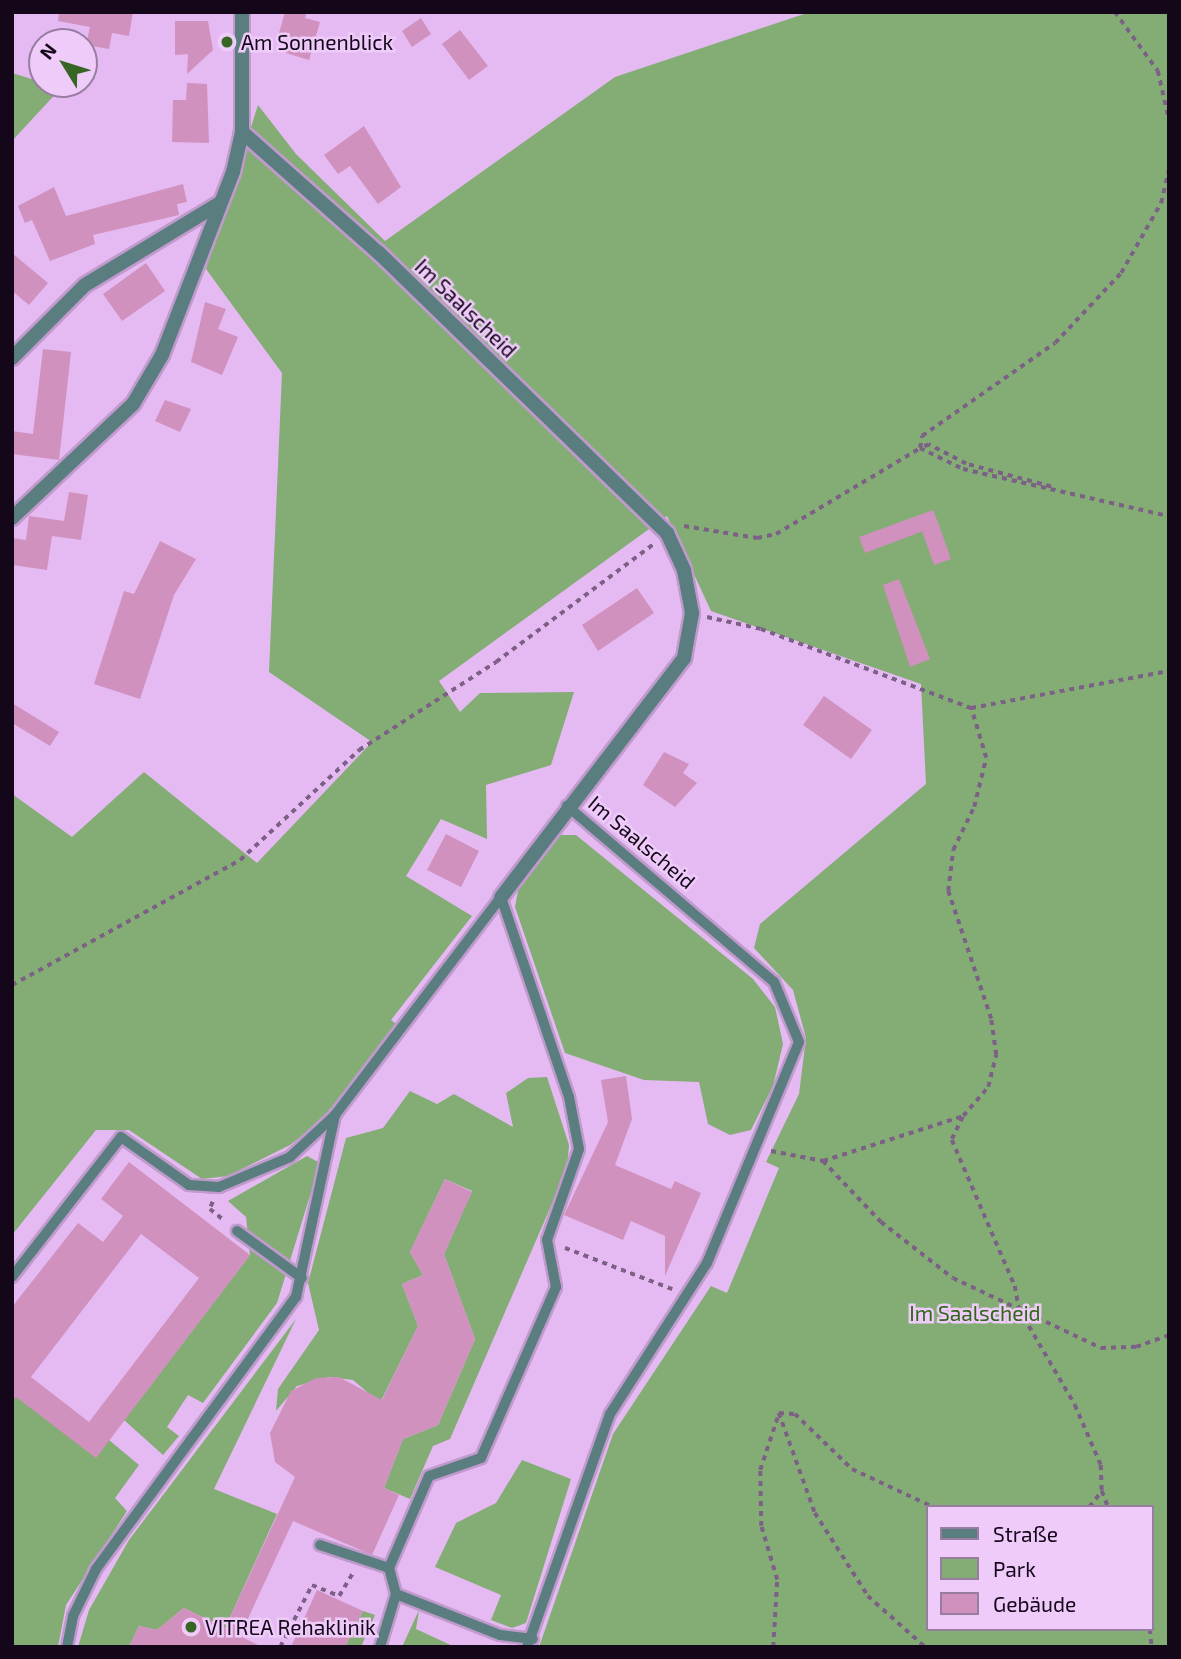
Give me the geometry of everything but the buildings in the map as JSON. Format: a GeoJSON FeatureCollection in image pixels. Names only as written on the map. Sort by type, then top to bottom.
{"type":"FeatureCollection","features":[{"type":"Feature","properties":{"kind":"street"},"geometry":{"type":"LineString","coordinates":[[12,518],[133,404],[162,355],[220,203],[242,132],[242,12]]}},
{"type":"Feature","properties":{"kind":"street","name":"Im Saalscheid"},"geometry":{"type":"LineString","coordinates":[[242,132],[379,253],[667,533],[684,570],[692,614],[684,658],[566,805],[501,897]]}},
{"type":"Feature","properties":{"kind":"street"},"geometry":{"type":"LineString","coordinates":[[12,358],[85,285],[220,203]]}},
{"type":"Feature","properties":{"kind":"lane","name":"Im Saalscheid"},"geometry":{"type":"LineString","coordinates":[[530,1643],[610,1414],[707,1263],[799,1042],[774,982],[566,805]]}},
{"type":"Feature","properties":{"kind":"lane","name":"Im Saalscheid"},"geometry":{"type":"LineString","coordinates":[[12,1277],[121,1137],[189,1185],[219,1187],[290,1157],[335,1115],[501,897]]}},
{"type":"Feature","properties":{"kind":"lane"},"geometry":{"type":"LineString","coordinates":[[380,1647],[396,1594],[389,1568],[429,1476],[481,1458],[556,1287],[547,1240],[579,1149],[569,1097],[501,897]]}},
{"type":"Feature","properties":{"kind":"lane"},"geometry":{"type":"LineString","coordinates":[[67,1647],[73,1616],[96,1569],[296,1297],[335,1115]]}},
{"type":"Feature","properties":{"kind":"lane"},"geometry":{"type":"LineString","coordinates":[[237,1231],[302,1278]]}},
{"type":"Feature","properties":{"kind":"lane"},"geometry":{"type":"LineString","coordinates":[[320,1545],[360,1562],[389,1568]]}},
{"type":"Feature","properties":{"kind":"lane"},"geometry":{"type":"LineString","coordinates":[[396,1594],[500,1635],[530,1643]]}},
{"type":"Feature","properties":{"kind":"path"},"geometry":{"type":"LineString","coordinates":[[1115,12],[1158,71],[1169,119]]}},
{"type":"Feature","properties":{"kind":"path"},"geometry":{"type":"LineString","coordinates":[[920,448],[922,436],[1055,343],[1121,273],[1161,203],[1169,169]]}},
{"type":"Feature","properties":{"kind":"path"},"geometry":{"type":"LineString","coordinates":[[12,985],[240,860],[359,750],[496,662],[667,533],[683,526],[757,538],[776,534],[929,445],[966,464],[1051,487]]}},
{"type":"Feature","properties":{"kind":"path"},"geometry":{"type":"LineString","coordinates":[[920,448],[963,469],[1169,516]]}},
{"type":"Feature","properties":{"kind":"path"},"geometry":{"type":"LineString","coordinates":[[692,614],[761,629],[971,708],[1169,671]]}},
{"type":"Feature","properties":{"kind":"path"},"geometry":{"type":"LineString","coordinates":[[971,708],[986,758],[974,807],[953,850],[948,891],[991,1019],[996,1055],[988,1087],[964,1116],[952,1140],[1016,1286],[1019,1309],[1075,1405],[1101,1465],[1102,1491],[1107,1505]]}},
{"type":"Feature","properties":{"kind":"path"},"geometry":{"type":"LineString","coordinates":[[755,1148],[823,1161],[964,1116]]}},
{"type":"Feature","properties":{"kind":"path"},"geometry":{"type":"LineString","coordinates":[[823,1161],[881,1222],[953,1278],[1101,1348],[1136,1347],[1169,1335]]}},
{"type":"Feature","properties":{"kind":"path"},"geometry":{"type":"LineString","coordinates":[[210,1209],[237,1231]]}},
{"type":"Feature","properties":{"kind":"path"},"geometry":{"type":"LineString","coordinates":[[583,1255],[687,1294]]}},
{"type":"Feature","properties":{"kind":"path"},"geometry":{"type":"LineString","coordinates":[[779,1413],[795,1414],[852,1469],[929,1505]]}},
{"type":"Feature","properties":{"kind":"path"},"geometry":{"type":"LineString","coordinates":[[773,1647],[777,1580],[761,1526],[761,1470],[779,1413]]}},
{"type":"Feature","properties":{"kind":"path"},"geometry":{"type":"LineString","coordinates":[[779,1413],[815,1513],[868,1596],[925,1647]]}},
{"type":"Feature","properties":{"kind":"path"},"geometry":{"type":"LineString","coordinates":[[1091,1505],[1102,1491]]}},
{"type":"Feature","properties":{"kind":"path"},"geometry":{"type":"LineString","coordinates":[[280,1647],[312,1585],[339,1596],[360,1562]]}},
{"type":"Feature","properties":{"kind":"green space"},"geometry":{"type":"Polygon","coordinates":[[[810,12],[1169,12],[1169,1647],[539,1647],[613,1434],[711,1286],[727,1293],[779,1168],[766,1162],[799,1094],[806,1038],[793,990],[754,948],[760,924],[926,784],[921,684],[711,611],[667,516],[439,681],[460,712],[480,693],[574,692],[551,765],[486,785],[487,839],[441,819],[406,876],[472,916],[391,1020],[399,1026],[334,1111],[290,1145],[228,1176],[202,1179],[129,1130],[96,1130],[12,1235],[12,794],[72,837],[144,772],[257,863],[372,742],[269,672],[282,373],[206,269],[258,105],[296,154],[385,241],[615,77],[810,12]]]}},
{"type":"Feature","properties":{"kind":"green space"},"geometry":{"type":"Polygon","coordinates":[[[12,73],[28,78],[28,98],[52,98],[12,141],[12,73]]]}},
{"type":"Feature","properties":{"kind":"green space"},"geometry":{"type":"Polygon","coordinates":[[[560,835],[576,835],[753,979],[775,1007],[783,1044],[773,1086],[751,1130],[730,1135],[708,1124],[699,1082],[644,1080],[565,1053],[515,907],[519,886],[560,835]]]}},
{"type":"Feature","properties":{"kind":"green space"},"geometry":{"type":"Polygon","coordinates":[[[547,1077],[569,1145],[567,1169],[450,1439],[433,1446],[410,1499],[384,1488],[403,1439],[438,1425],[475,1339],[444,1254],[472,1191],[445,1179],[410,1252],[423,1275],[402,1284],[418,1326],[380,1403],[353,1380],[329,1377],[297,1386],[276,1411],[278,1389],[319,1330],[308,1283],[346,1138],[383,1128],[410,1091],[437,1104],[454,1094],[513,1127],[506,1093],[528,1078],[547,1077]]]}},
{"type":"Feature","properties":{"kind":"green space"},"geometry":{"type":"Polygon","coordinates":[[[307,1156],[320,1163],[277,1303],[203,1403],[188,1395],[167,1427],[179,1436],[163,1455],[124,1420],[250,1255],[246,1217],[228,1201],[307,1156]]]}},
{"type":"Feature","properties":{"kind":"green space"},"geometry":{"type":"Polygon","coordinates":[[[296,1319],[214,1489],[277,1514],[225,1628],[184,1608],[157,1630],[139,1626],[129,1647],[78,1647],[89,1610],[129,1540],[296,1319]]]}},
{"type":"Feature","properties":{"kind":"green space"},"geometry":{"type":"Polygon","coordinates":[[[12,1394],[109,1440],[139,1465],[115,1498],[127,1511],[66,1605],[58,1647],[12,1647],[12,1394]]]}},
{"type":"Feature","properties":{"kind":"green space"},"geometry":{"type":"Polygon","coordinates":[[[522,1460],[571,1479],[526,1623],[512,1628],[491,1620],[501,1595],[435,1567],[456,1523],[496,1503],[522,1460]]]}},
{"type":"Feature","properties":{"kind":"green space"},"geometry":{"type":"Polygon","coordinates":[[[419,1610],[416,1629],[455,1647],[402,1647],[419,1610]]]}},
{"type":"Feature","properties":{"kind":"green space"},"geometry":{"type":"Polygon","coordinates":[[[363,1611],[375,1615],[361,1647],[345,1647],[363,1611]]]}},
{"type":"Feature","properties":{"kind":"place","name":"Am Sonnenblick"},"geometry":{"type":"Point","coordinates":[227,42]}},
{"type":"Feature","properties":{"kind":"place","name":"VITREA Rehaklinik"},"geometry":{"type":"Point","coordinates":[191,1627]}}]}
